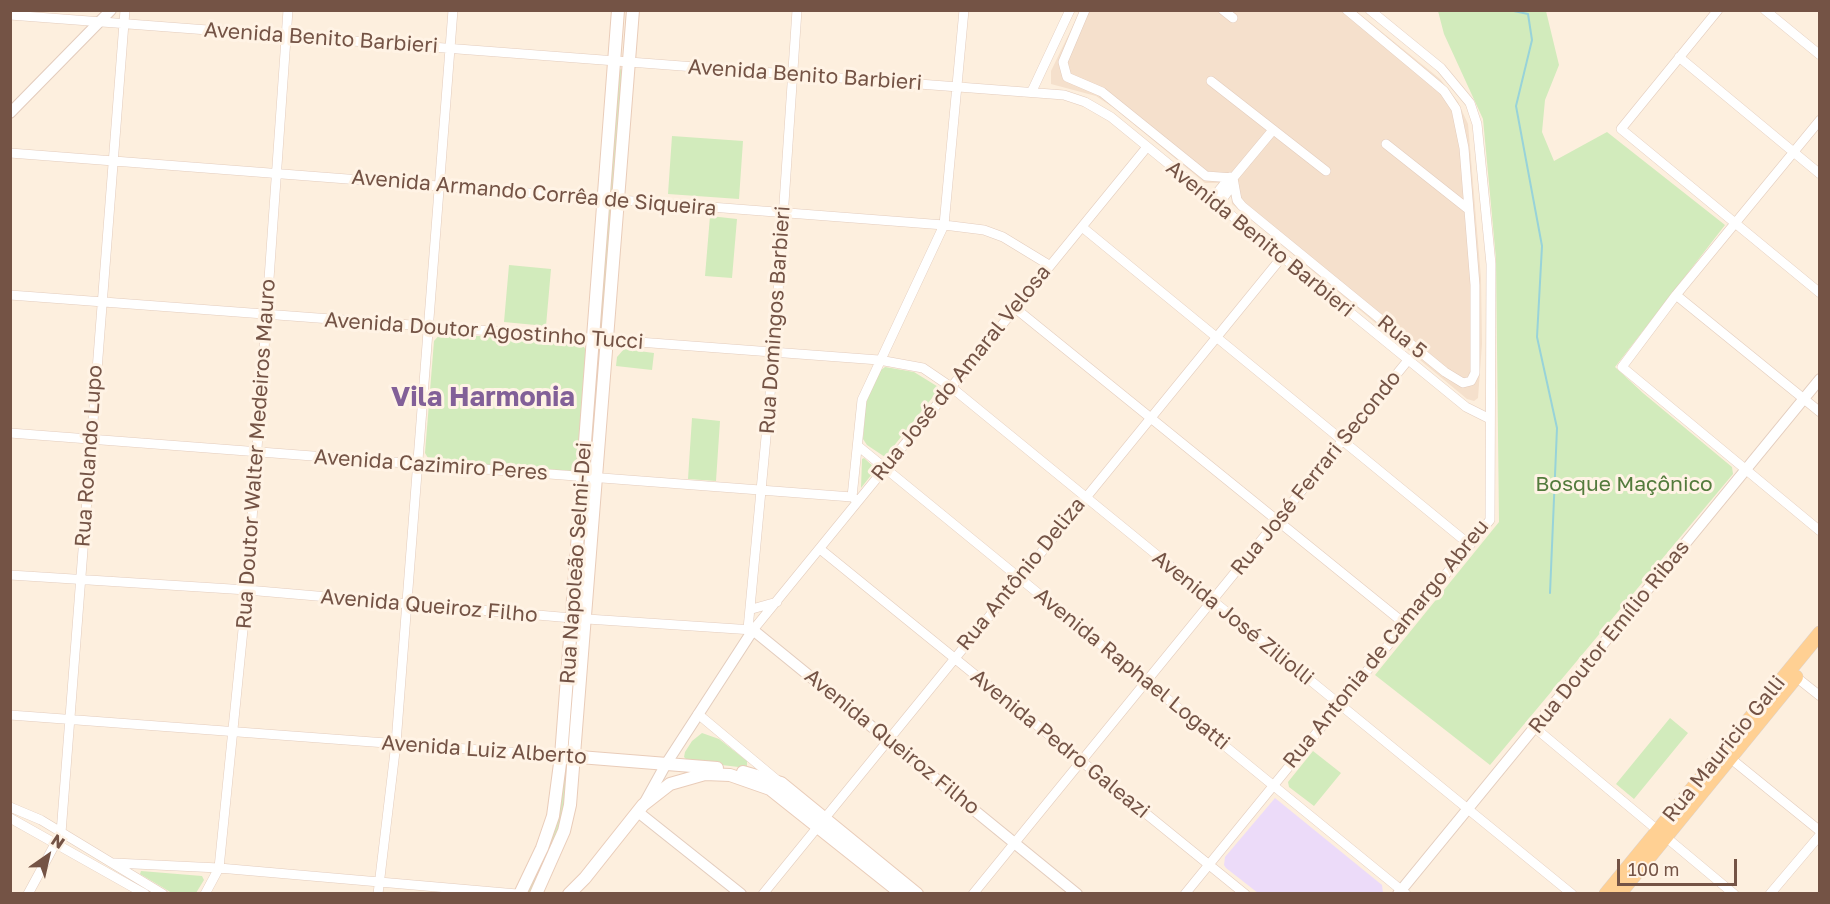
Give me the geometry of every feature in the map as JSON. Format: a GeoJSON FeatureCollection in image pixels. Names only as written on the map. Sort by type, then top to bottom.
{"type":"FeatureCollection","features":[{"type":"Feature","properties":{"kind":"main road","name":"Rua Napoleão Selmi-Dei"},"geometry":{"type":"LineString","coordinates":[[519,894],[539,856],[553,816],[561,756],[618,10]]}},
{"type":"Feature","properties":{"kind":"main road","name":"Rua Napoleão Selmi-Dei"},"geometry":{"type":"LineString","coordinates":[[536,894],[564,831],[575,757],[633,10]]}},
{"type":"Feature","properties":{"kind":"main road","name":"Rua Mauricio Galli"},"geometry":{"type":"LineString","coordinates":[[1619,894],[1662,834],[1820,633]]}},
{"type":"Feature","properties":{"kind":"main road","name":"Rua Mauricio Galli"},"geometry":{"type":"LineString","coordinates":[[1606,894],[1730,758],[1820,648]]}},
{"type":"Feature","properties":{"kind":"main road","name":"Avenida Luiz Alberto"},"geometry":{"type":"LineString","coordinates":[[561,756],[746,772],[781,783],[902,894]]}},
{"type":"Feature","properties":{"kind":"main road","name":"Avenida Luiz Alberto"},"geometry":{"type":"LineString","coordinates":[[670,784],[705,774],[730,775],[750,780],[770,789],[820,821],[917,894]]}},
{"type":"Feature","properties":{"kind":"main road","name":"Rua José do Amaral Velosa"},"geometry":{"type":"LineString","coordinates":[[569,894],[585,878],[640,808],[670,784]]}},
{"type":"Feature","properties":{"kind":"street"},"geometry":{"type":"LineString","coordinates":[[10,112],[111,10]]}},
{"type":"Feature","properties":{"kind":"street","name":"Rua Rolando Lupo"},"geometry":{"type":"LineString","coordinates":[[28,894],[58,843],[61,832],[125,10]]}},
{"type":"Feature","properties":{"kind":"street","name":"Rua Doutor Walter Medeiros Mauro"},"geometry":{"type":"LineString","coordinates":[[205,894],[219,868],[247,590],[288,10]]}},
{"type":"Feature","properties":{"kind":"street"},"geometry":{"type":"LineString","coordinates":[[378,894],[396,743],[453,10]]}},
{"type":"Feature","properties":{"kind":"street","name":"Rua Domingos Barbieri"},"geometry":{"type":"LineString","coordinates":[[750,629],[774,352],[797,10]]}},
{"type":"Feature","properties":{"kind":"street"},"geometry":{"type":"LineString","coordinates":[[854,499],[862,400],[944,225],[964,10]]}},
{"type":"Feature","properties":{"kind":"street"},"geometry":{"type":"LineString","coordinates":[[1032,92],[1070,10]]}},
{"type":"Feature","properties":{"kind":"street"},"geometry":{"type":"LineString","coordinates":[[1085,10],[1063,62],[1067,77],[1102,92],[1206,176],[1232,179]]}},
{"type":"Feature","properties":{"kind":"street"},"geometry":{"type":"LineString","coordinates":[[1223,10],[1233,18]]}},
{"type":"Feature","properties":{"kind":"street","name":"Rua 5"},"geometry":{"type":"LineString","coordinates":[[1232,179],[1237,200],[1242,207],[1445,372],[1463,383],[1471,381],[1475,373],[1475,285],[1461,128],[1456,109],[1444,91],[1347,10]]}},
{"type":"Feature","properties":{"kind":"street","name":"Rua Antonia de Camargo Abreu"},"geometry":{"type":"LineString","coordinates":[[1185,894],[1490,520],[1491,264],[1477,124],[1470,103],[1441,68],[1370,10]]}},
{"type":"Feature","properties":{"kind":"street"},"geometry":{"type":"LineString","coordinates":[[1718,10],[1621,129],[1820,294]]}},
{"type":"Feature","properties":{"kind":"street"},"geometry":{"type":"LineString","coordinates":[[1765,10],[1820,56]]}},
{"type":"Feature","properties":{"kind":"street","name":"Avenida Benito Barbieri"},"geometry":{"type":"LineString","coordinates":[[10,15],[614,62],[958,85],[1064,95],[1085,102],[1111,117],[1466,407],[1490,419]]}},
{"type":"Feature","properties":{"kind":"street"},"geometry":{"type":"LineString","coordinates":[[1679,57],[1820,174]]}},
{"type":"Feature","properties":{"kind":"street"},"geometry":{"type":"LineString","coordinates":[[1211,81],[1326,171]]}},
{"type":"Feature","properties":{"kind":"street"},"geometry":{"type":"LineString","coordinates":[[1820,120],[1676,295],[1622,367],[1820,531]]}},
{"type":"Feature","properties":{"kind":"street"},"geometry":{"type":"LineString","coordinates":[[1215,202],[1273,130]]}},
{"type":"Feature","properties":{"kind":"street"},"geometry":{"type":"LineString","coordinates":[[1386,144],[1468,209]]}},
{"type":"Feature","properties":{"kind":"street","name":"Rua José do Amaral Velosa"},"geometry":{"type":"LineString","coordinates":[[640,808],[750,629],[777,602],[820,549],[854,499],[951,387],[1147,147]]}},
{"type":"Feature","properties":{"kind":"street","name":"Avenida Armando Corrêa de Siqueira"},"geometry":{"type":"LineString","coordinates":[[10,153],[944,225],[984,230],[1003,237],[1049,266]]}},
{"type":"Feature","properties":{"kind":"street"},"geometry":{"type":"LineString","coordinates":[[1445,191],[1454,191],[1462,186],[1465,177]]}},
{"type":"Feature","properties":{"kind":"street"},"geometry":{"type":"LineString","coordinates":[[1082,227],[1470,545]]}},
{"type":"Feature","properties":{"kind":"street","name":"Rua Antônio Deliza"},"geometry":{"type":"LineString","coordinates":[[763,894],[887,738],[1282,257]]}},
{"type":"Feature","properties":{"kind":"street","name":"Avenida Doutor Agostinho Tucci"},"geometry":{"type":"LineString","coordinates":[[10,295],[879,360],[923,368],[951,387]]}},
{"type":"Feature","properties":{"kind":"street"},"geometry":{"type":"LineString","coordinates":[[1676,295],[1820,412]]}},
{"type":"Feature","properties":{"kind":"street"},"geometry":{"type":"LineString","coordinates":[[1016,308],[1405,624]]}},
{"type":"Feature","properties":{"kind":"street","name":"Rua José Ferrari Secondo"},"geometry":{"type":"LineString","coordinates":[[973,894],[1408,359]]}},
{"type":"Feature","properties":{"kind":"street","name":"Rua Doutor Emílio Ribas"},"geometry":{"type":"LineString","coordinates":[[1402,892],[1467,809],[1820,380]]}},
{"type":"Feature","properties":{"kind":"street","name":"Avenida José Ziliolli"},"geometry":{"type":"LineString","coordinates":[[951,387],[1572,894]]}},
{"type":"Feature","properties":{"kind":"street","name":"Avenida Cazimiro Peres"},"geometry":{"type":"LineString","coordinates":[[10,434],[582,475],[854,499]]}},
{"type":"Feature","properties":{"kind":"street","name":"Avenida Raphael Logatti"},"geometry":{"type":"LineString","coordinates":[[858,446],[1274,784],[1402,892]]}},
{"type":"Feature","properties":{"kind":"street","name":"Avenida Pedro Galeazi"},"geometry":{"type":"LineString","coordinates":[[820,549],[1245,894]]}},
{"type":"Feature","properties":{"kind":"street","name":"Avenida Queiroz Filho"},"geometry":{"type":"LineString","coordinates":[[10,575],[247,590],[572,618],[750,629],[1077,894]]}},
{"type":"Feature","properties":{"kind":"street"},"geometry":{"type":"LineString","coordinates":[[752,609],[777,602]]}},
{"type":"Feature","properties":{"kind":"street"},"geometry":{"type":"LineString","coordinates":[[1796,677],[1820,696]]}},
{"type":"Feature","properties":{"kind":"street"},"geometry":{"type":"LineString","coordinates":[[698,714],[781,783]]}},
{"type":"Feature","properties":{"kind":"street","name":"Avenida Luiz Alberto"},"geometry":{"type":"LineString","coordinates":[[10,715],[561,756]]}},
{"type":"Feature","properties":{"kind":"street"},"geometry":{"type":"LineString","coordinates":[[1534,727],[1734,894]]}},
{"type":"Feature","properties":{"kind":"street"},"geometry":{"type":"LineString","coordinates":[[1730,758],[1820,833],[1770,894]]}},
{"type":"Feature","properties":{"kind":"street"},"geometry":{"type":"LineString","coordinates":[[10,807],[61,832],[163,894]]}},
{"type":"Feature","properties":{"kind":"street"},"geometry":{"type":"LineString","coordinates":[[640,808],[741,894]]}},
{"type":"Feature","properties":{"kind":"street"},"geometry":{"type":"LineString","coordinates":[[10,818],[145,894]]}},
{"type":"Feature","properties":{"kind":"street"},"geometry":{"type":"LineString","coordinates":[[114,864],[219,868],[519,894]]}},
{"type":"Feature","properties":{"kind":"shaded area"},"geometry":{"type":"Polygon","coordinates":[[[1080,11],[1356,11],[1440,79],[1458,102],[1468,124],[1481,278],[1482,344],[1478,398],[1474,401],[1467,399],[1232,204],[1231,193],[1218,183],[1205,183],[1114,108],[1096,96],[1051,84],[1051,71],[1080,11]]]}},
{"type":"Feature","properties":{"kind":"shaded area"},"geometry":{"type":"Polygon","coordinates":[[[1275,798],[1382,885],[1383,893],[1258,893],[1226,868],[1225,857],[1275,798]]]}},
{"type":"Feature","properties":{"kind":"green space","name":"Bosque Maçônico"},"geometry":{"type":"Polygon","coordinates":[[[1438,11],[1546,11],[1559,65],[1545,100],[1542,132],[1554,161],[1607,132],[1725,225],[1615,367],[1732,467],[1733,474],[1490,765],[1375,675],[1499,522],[1496,259],[1483,119],[1444,34],[1438,11]]]}},
{"type":"Feature","properties":{"kind":"green space"},"geometry":{"type":"Polygon","coordinates":[[[621,69],[624,72],[615,188],[612,191],[609,188],[618,71],[621,69]]]}},
{"type":"Feature","properties":{"kind":"green space"},"geometry":{"type":"Polygon","coordinates":[[[672,136],[743,141],[739,199],[668,194],[672,136]]]}},
{"type":"Feature","properties":{"kind":"green space"},"geometry":{"type":"Polygon","coordinates":[[[609,208],[612,209],[602,330],[599,329],[609,208]]]}},
{"type":"Feature","properties":{"kind":"green space"},"geometry":{"type":"Polygon","coordinates":[[[710,216],[737,219],[732,278],[705,276],[710,216]]]}},
{"type":"Feature","properties":{"kind":"green space"},"geometry":{"type":"Polygon","coordinates":[[[509,265],[551,269],[546,326],[504,322],[509,265]]]}},
{"type":"Feature","properties":{"kind":"green space"},"geometry":{"type":"Polygon","coordinates":[[[441,333],[580,344],[584,347],[587,352],[578,465],[575,469],[570,471],[433,461],[428,458],[425,453],[434,341],[441,333]]]}},
{"type":"Feature","properties":{"kind":"green space"},"geometry":{"type":"Polygon","coordinates":[[[624,349],[654,353],[652,370],[616,366],[617,357],[624,349]]]}},
{"type":"Feature","properties":{"kind":"green space"},"geometry":{"type":"Polygon","coordinates":[[[885,367],[914,372],[940,388],[885,457],[867,445],[863,439],[866,401],[881,370],[885,367]]]}},
{"type":"Feature","properties":{"kind":"green space"},"geometry":{"type":"Polygon","coordinates":[[[692,418],[720,421],[716,481],[688,479],[692,418]]]}},
{"type":"Feature","properties":{"kind":"green space"},"geometry":{"type":"Polygon","coordinates":[[[864,458],[876,469],[861,488],[862,459],[864,458]]]}},
{"type":"Feature","properties":{"kind":"green space"},"geometry":{"type":"Polygon","coordinates":[[[1670,718],[1688,733],[1634,799],[1616,784],[1670,718]]]}},
{"type":"Feature","properties":{"kind":"green space"},"geometry":{"type":"Polygon","coordinates":[[[702,733],[719,739],[747,761],[747,768],[688,761],[684,757],[685,752],[692,741],[702,733]]]}},
{"type":"Feature","properties":{"kind":"green space"},"geometry":{"type":"Polygon","coordinates":[[[1313,751],[1341,773],[1314,806],[1289,787],[1288,782],[1313,751]]]}},
{"type":"Feature","properties":{"kind":"green space"},"geometry":{"type":"Polygon","coordinates":[[[568,767],[564,818],[532,893],[525,894],[564,769],[568,767]]]}},
{"type":"Feature","properties":{"kind":"green space"},"geometry":{"type":"Polygon","coordinates":[[[141,871],[202,876],[204,880],[196,893],[172,893],[140,874],[141,871]]]}},
{"type":"Feature","properties":{"kind":"waterway"},"geometry":{"type":"LineString","coordinates":[[1509,10],[1528,14],[1532,40],[1516,106],[1542,246],[1537,337],[1557,428],[1550,593]]}},
{"type":"Feature","properties":{"kind":"district","name":"Vila Harmonia"},"geometry":{"type":"Point","coordinates":[483,397]}}]}
